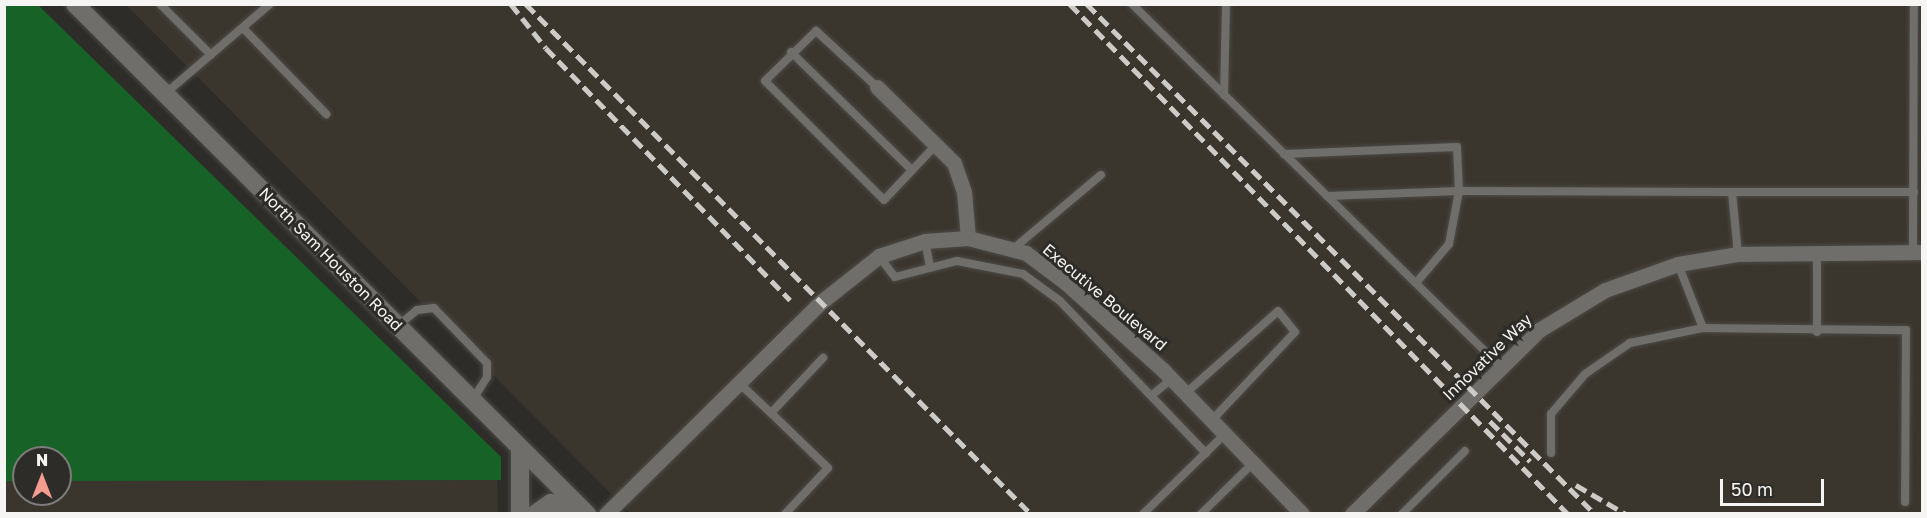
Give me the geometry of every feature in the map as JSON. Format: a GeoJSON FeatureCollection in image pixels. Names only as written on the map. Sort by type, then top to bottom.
{"type":"FeatureCollection","features":[{"type":"Feature","properties":{"kind":"street","name":"North Sam Houston Road"},"geometry":{"type":"LineString","coordinates":[[75,4],[399,326],[520,450],[582,509]]}},
{"type":"Feature","properties":{"kind":"street"},"geometry":{"type":"LineString","coordinates":[[877,87],[937,144],[954,164],[964,192],[968,238]]}},
{"type":"Feature","properties":{"kind":"street","name":"Executive Boulevard"},"geometry":{"type":"LineString","coordinates":[[606,513],[821,302],[879,256],[925,241],[968,238],[1013,249],[1032,258],[1172,378],[1302,513]]}},
{"type":"Feature","properties":{"kind":"street","name":"Innovative Way"},"geometry":{"type":"LineString","coordinates":[[1352,513],[1501,367],[1569,310],[1605,290],[1678,264],[1738,254],[1918,252]]}},
{"type":"Feature","properties":{"kind":"street"},"geometry":{"type":"LineString","coordinates":[[520,450],[520,513]]}},
{"type":"Feature","properties":{"kind":"street"},"geometry":{"type":"LineString","coordinates":[[535,513],[551,503],[582,509]]}},
{"type":"Feature","properties":{"kind":"lane"},"geometry":{"type":"LineString","coordinates":[[159,4],[211,55]]}},
{"type":"Feature","properties":{"kind":"lane"},"geometry":{"type":"LineString","coordinates":[[1132,4],[1501,367]]}},
{"type":"Feature","properties":{"kind":"lane"},"geometry":{"type":"LineString","coordinates":[[1224,95],[1226,4]]}},
{"type":"Feature","properties":{"kind":"lane"},"geometry":{"type":"LineString","coordinates":[[1914,4],[1914,192],[1918,252]]}},
{"type":"Feature","properties":{"kind":"lane"},"geometry":{"type":"LineString","coordinates":[[166,93],[243,28],[265,6]]}},
{"type":"Feature","properties":{"kind":"lane"},"geometry":{"type":"LineString","coordinates":[[243,28],[326,114]]}},
{"type":"Feature","properties":{"kind":"lane"},"geometry":{"type":"LineString","coordinates":[[877,87],[816,31],[791,52],[765,81],[884,200],[937,144]]}},
{"type":"Feature","properties":{"kind":"lane"},"geometry":{"type":"LineString","coordinates":[[791,52],[912,170]]}},
{"type":"Feature","properties":{"kind":"lane"},"geometry":{"type":"LineString","coordinates":[[1284,154],[1457,147],[1459,191],[1449,244],[1416,284]]}},
{"type":"Feature","properties":{"kind":"lane"},"geometry":{"type":"LineString","coordinates":[[1013,249],[1101,175]]}},
{"type":"Feature","properties":{"kind":"lane"},"geometry":{"type":"LineString","coordinates":[[1327,196],[1459,191],[1914,192]]}},
{"type":"Feature","properties":{"kind":"lane"},"geometry":{"type":"LineString","coordinates":[[1732,192],[1738,254]]}},
{"type":"Feature","properties":{"kind":"lane"},"geometry":{"type":"LineString","coordinates":[[925,241],[930,267]]}},
{"type":"Feature","properties":{"kind":"lane"},"geometry":{"type":"LineString","coordinates":[[1817,253],[1817,332]]}},
{"type":"Feature","properties":{"kind":"lane"},"geometry":{"type":"LineString","coordinates":[[879,256],[895,277],[930,267],[985,262],[1023,274],[1060,301],[1206,453]]}},
{"type":"Feature","properties":{"kind":"lane"},"geometry":{"type":"LineString","coordinates":[[1023,274],[1032,258]]}},
{"type":"Feature","properties":{"kind":"lane"},"geometry":{"type":"LineString","coordinates":[[1678,264],[1703,328]]}},
{"type":"Feature","properties":{"kind":"lane"},"geometry":{"type":"LineString","coordinates":[[399,326],[417,310],[434,308],[487,363],[487,377],[472,400]]}},
{"type":"Feature","properties":{"kind":"lane"},"geometry":{"type":"LineString","coordinates":[[1186,393],[1278,310],[1295,332],[1212,420]]}},
{"type":"Feature","properties":{"kind":"lane"},"geometry":{"type":"LineString","coordinates":[[1551,453],[1551,414],[1585,374],[1630,343],[1703,328],[1817,332],[1906,330],[1905,502]]}},
{"type":"Feature","properties":{"kind":"lane"},"geometry":{"type":"LineString","coordinates":[[771,413],[824,358]]}},
{"type":"Feature","properties":{"kind":"lane"},"geometry":{"type":"LineString","coordinates":[[1152,396],[1172,378]]}},
{"type":"Feature","properties":{"kind":"lane"},"geometry":{"type":"LineString","coordinates":[[739,383],[828,468],[785,513]]}},
{"type":"Feature","properties":{"kind":"lane"},"geometry":{"type":"LineString","coordinates":[[1143,513],[1225,434]]}},
{"type":"Feature","properties":{"kind":"lane"},"geometry":{"type":"LineString","coordinates":[[1402,513],[1465,451]]}},
{"type":"Feature","properties":{"kind":"lane"},"geometry":{"type":"LineString","coordinates":[[1201,513],[1253,462]]}},
{"type":"Feature","properties":{"kind":"shaded area"},"geometry":{"type":"Polygon","coordinates":[[[126,5],[1922,5],[1922,513],[630,513],[126,5]]]}},
{"type":"Feature","properties":{"kind":"shaded area"},"geometry":{"type":"Polygon","coordinates":[[[497,472],[498,513],[5,513],[4,478],[12,478],[12,506],[72,506],[72,477],[497,472]]]}},
{"type":"Feature","properties":{"kind":"green space"},"geometry":{"type":"Polygon","coordinates":[[[4,5],[38,5],[501,457],[501,480],[72,481],[72,446],[12,446],[12,481],[5,481],[4,5]]]}},
{"type":"Feature","properties":{"kind":"railway"},"geometry":{"type":"LineString","coordinates":[[511,4],[546,48],[790,300]]}},
{"type":"Feature","properties":{"kind":"railway"},"geometry":{"type":"LineString","coordinates":[[526,4],[1031,514]]}},
{"type":"Feature","properties":{"kind":"railway"},"geometry":{"type":"LineString","coordinates":[[1070,4],[1568,514]]}},
{"type":"Feature","properties":{"kind":"railway"},"geometry":{"type":"LineString","coordinates":[[1087,4],[1595,514]]}},
{"type":"Feature","properties":{"kind":"railway"},"geometry":{"type":"LineString","coordinates":[[1490,421],[1530,461]]}},
{"type":"Feature","properties":{"kind":"railway"},"geometry":{"type":"LineString","coordinates":[[1576,485],[1626,514]]}}]}
